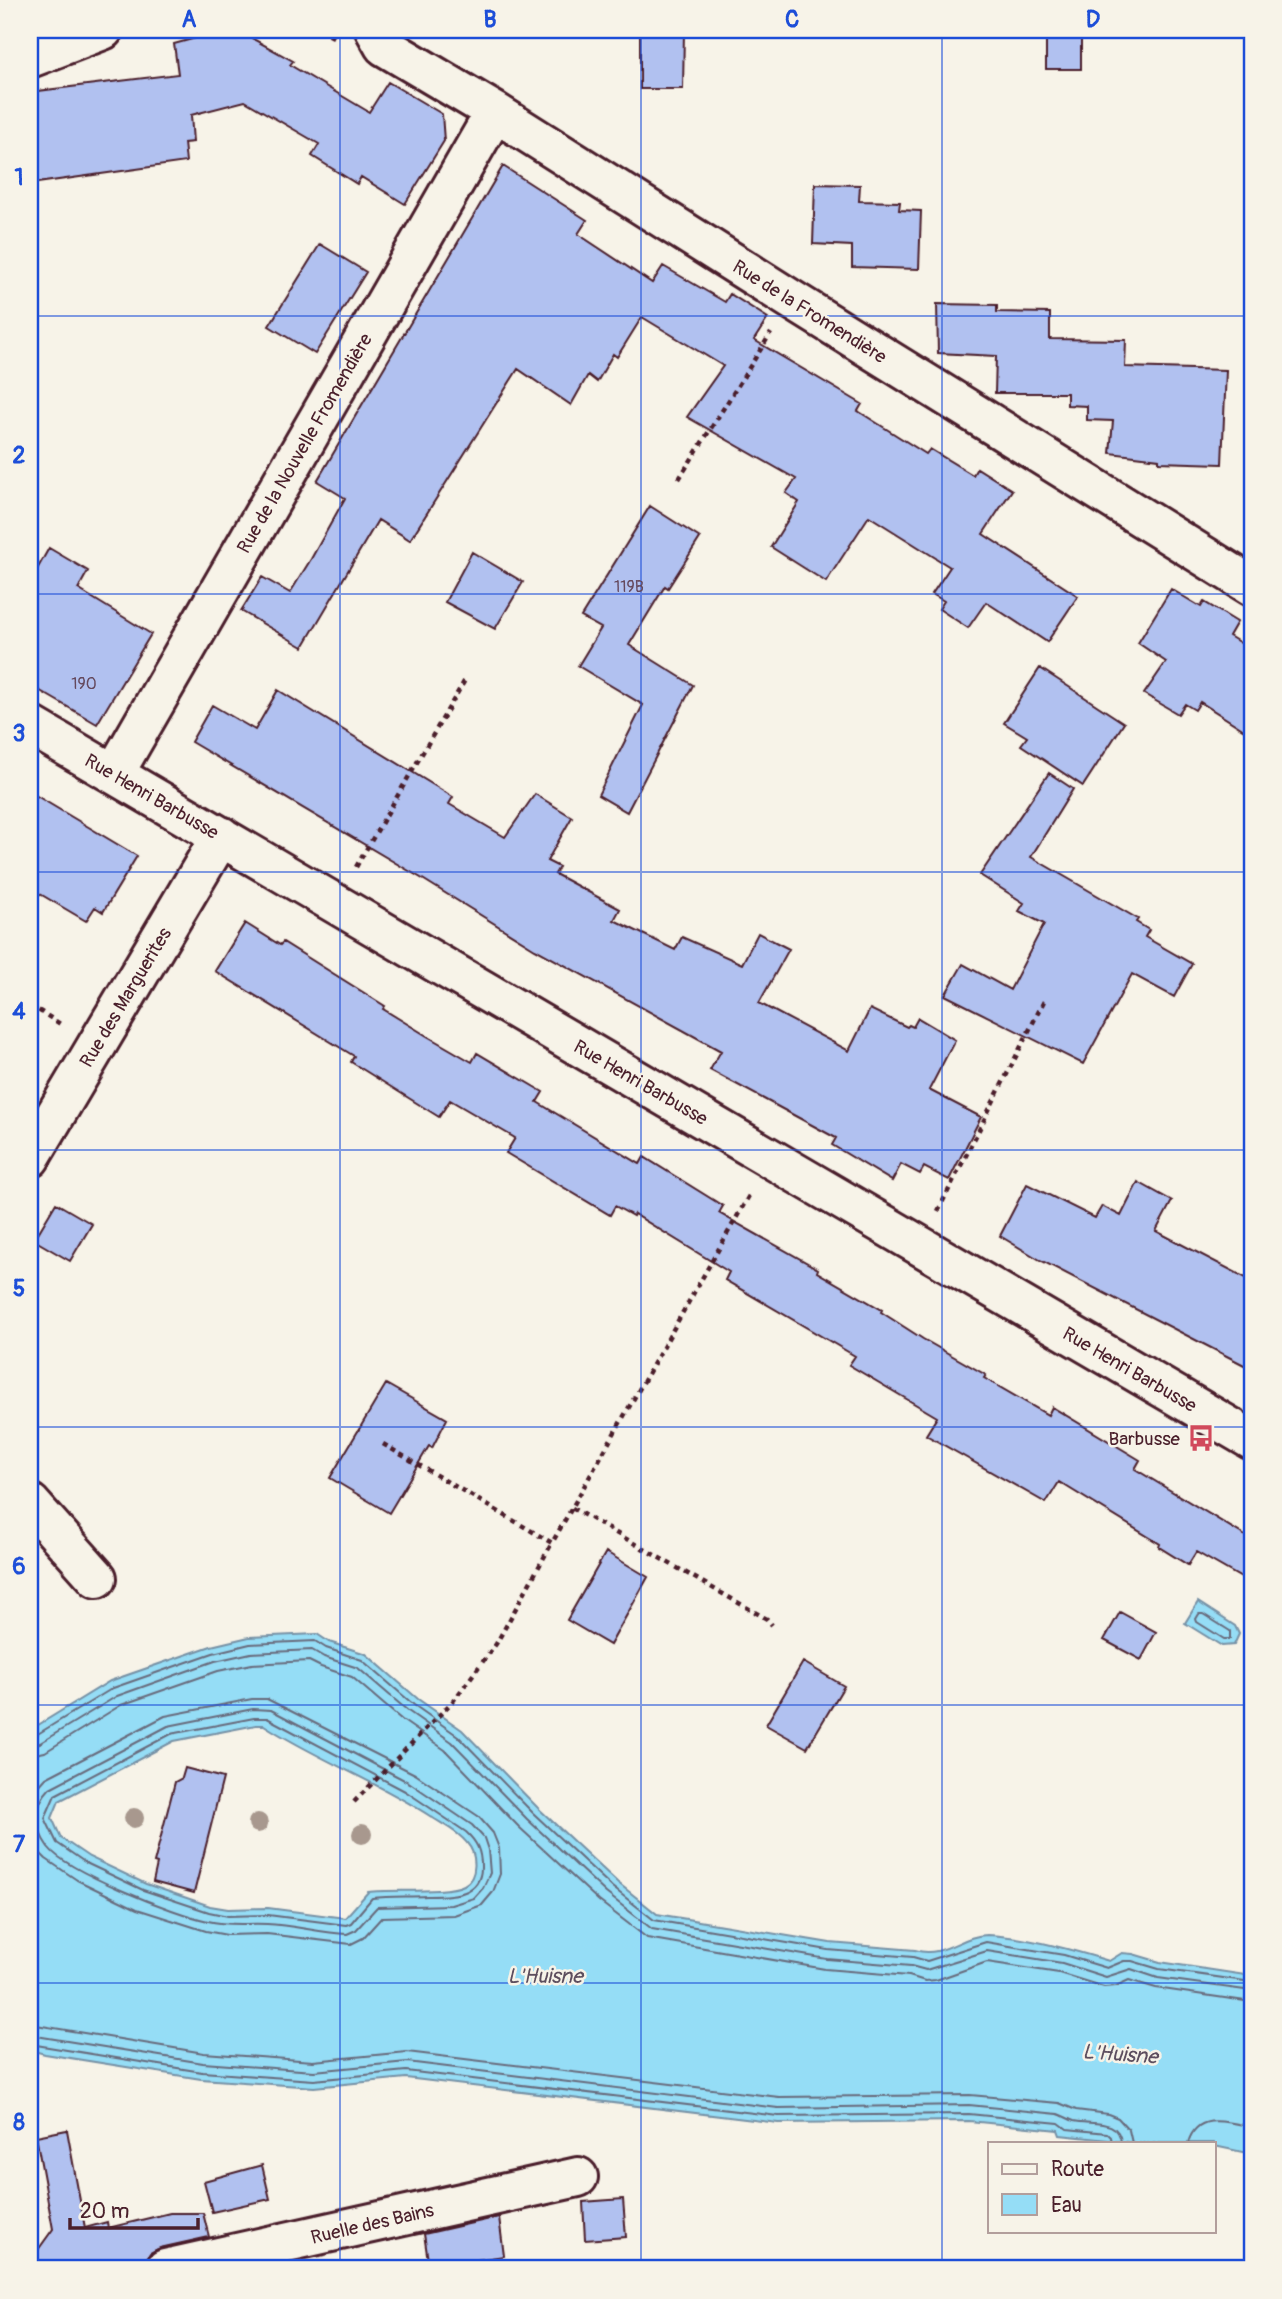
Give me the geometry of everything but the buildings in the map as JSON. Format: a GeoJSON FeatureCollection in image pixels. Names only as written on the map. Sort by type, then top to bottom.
{"type":"FeatureCollection","features":[{"type":"Feature","properties":{"kind":"street"},"geometry":{"type":"LineString","coordinates":[[30,58],[103,30]]}},
{"type":"Feature","properties":{"kind":"street","name":"Rue de la Fromendière"},"geometry":{"type":"LineString","coordinates":[[375,30],[384,46],[495,112],[1252,586]]}},
{"type":"Feature","properties":{"kind":"street","name":"Rue de la Nouvelle Fromendière"},"geometry":{"type":"LineString","coordinates":[[114,774],[495,112]]}},
{"type":"Feature","properties":{"kind":"street","name":"Rue Henri Barbusse"},"geometry":{"type":"LineString","coordinates":[[30,725],[1252,1440]]}},
{"type":"Feature","properties":{"kind":"street","name":"Rue des Marguerites"},"geometry":{"type":"LineString","coordinates":[[30,1158],[221,836]]}},
{"type":"Feature","properties":{"kind":"street"},"geometry":{"type":"LineString","coordinates":[[30,1503],[97,1578]]}},
{"type":"Feature","properties":{"kind":"street","name":"Ruelle des Bains"},"geometry":{"type":"LineString","coordinates":[[165,2269],[578,2176]]}},
{"type":"Feature","properties":{"kind":"path"},"geometry":{"type":"LineString","coordinates":[[679,479],[792,300]]}},
{"type":"Feature","properties":{"kind":"path"},"geometry":{"type":"LineString","coordinates":[[335,905],[465,680]]}},
{"type":"Feature","properties":{"kind":"path"},"geometry":{"type":"LineString","coordinates":[[920,1246],[1045,999]]}},
{"type":"Feature","properties":{"kind":"path"},"geometry":{"type":"LineString","coordinates":[[354,1802],[454,1700],[496,1644],[771,1158]]}},
{"type":"Feature","properties":{"kind":"path"},"geometry":{"type":"LineString","coordinates":[[383,1444],[552,1543]]}},
{"type":"Feature","properties":{"kind":"path"},"geometry":{"type":"LineString","coordinates":[[572,1508],[767,1619],[772,1625]]}},
{"type":"Feature","properties":{"kind":"water"},"geometry":{"type":"Polygon","coordinates":[[[1198,1602],[1235,1626],[1239,1634],[1234,1645],[1222,1646],[1185,1623],[1198,1602]]]}},
{"type":"Feature","properties":{"kind":"water","name":"L'Huisne"},"geometry":{"type":"Polygon","coordinates":[[[317,1634],[329,1642],[366,1654],[418,1699],[462,1730],[538,1808],[617,1882],[657,1914],[830,1943],[925,1952],[943,1949],[978,1936],[1001,1936],[1048,1944],[1109,1961],[1122,1953],[1133,1954],[1160,1962],[1252,1976],[1252,2154],[1216,2146],[1216,2142],[1127,2142],[1060,2135],[1058,2130],[969,2121],[778,2123],[406,2078],[314,2087],[201,2079],[30,2050],[30,1730],[110,1681],[211,1646],[249,1637],[317,1634]],[[264,1725],[174,1741],[59,1801],[52,1818],[61,1838],[89,1857],[146,1884],[210,1906],[228,1909],[268,1908],[345,1918],[368,1892],[456,1888],[469,1882],[475,1866],[473,1853],[456,1832],[391,1793],[264,1725]]]}},
{"type":"Feature","properties":{"kind":"place","name":"Barbusse"},"geometry":{"type":"Point","coordinates":[1201,1438]}}]}
